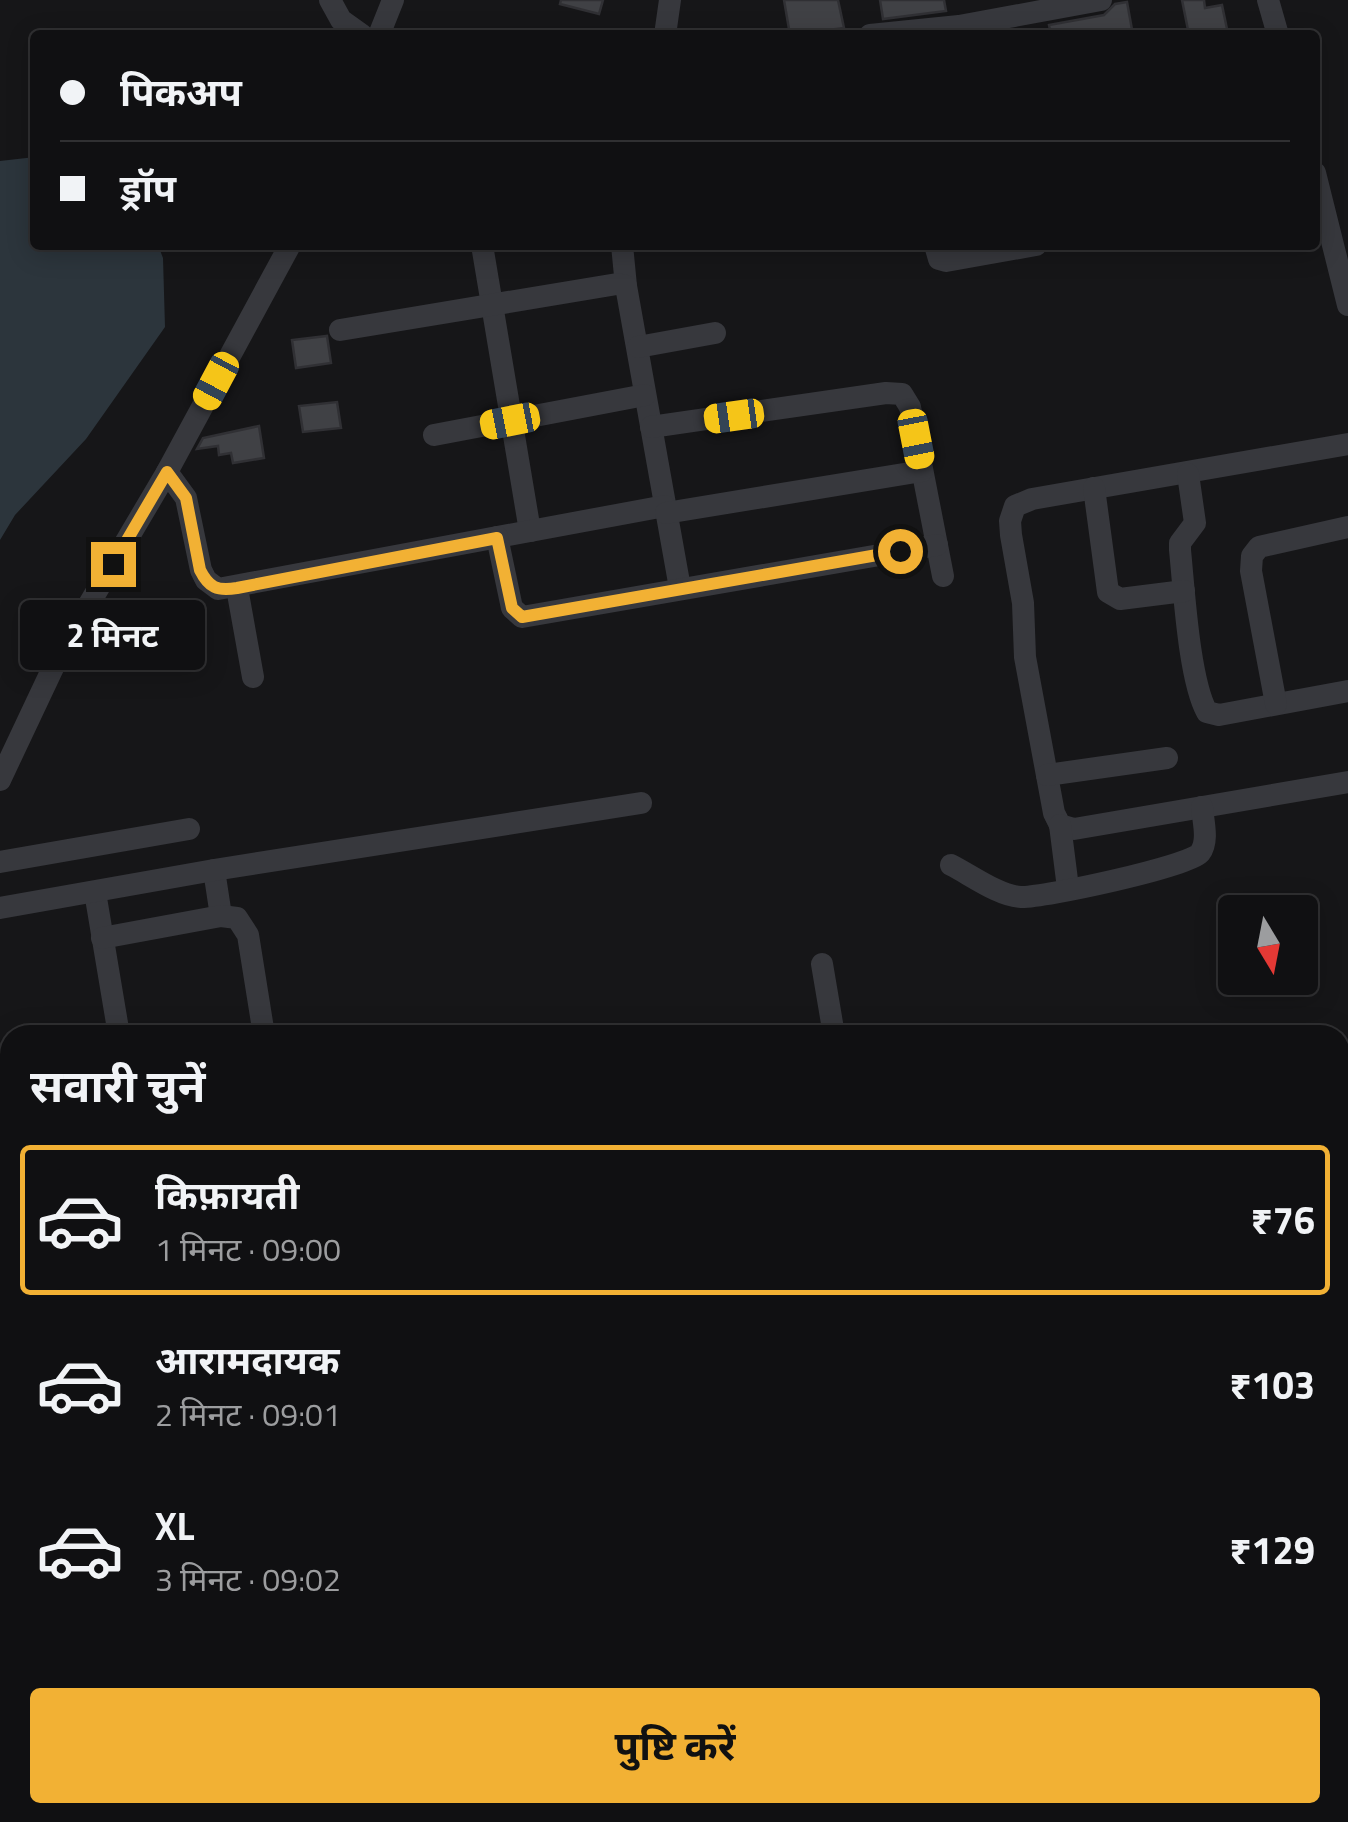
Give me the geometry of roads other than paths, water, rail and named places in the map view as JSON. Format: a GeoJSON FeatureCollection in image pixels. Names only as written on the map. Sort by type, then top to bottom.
{"type":"FeatureCollection","features":[{"type":"Feature","properties":{"kind":"street"},"geometry":{"type":"LineString","coordinates":[[330,0],[341,20],[355,30]]}},
{"type":"Feature","properties":{"kind":"street"},"geometry":{"type":"LineString","coordinates":[[381,30],[393,0]]}},
{"type":"Feature","properties":{"kind":"street"},"geometry":{"type":"LineString","coordinates":[[666,30],[670,0]]}},
{"type":"Feature","properties":{"kind":"street"},"geometry":{"type":"LineString","coordinates":[[928,30],[959,26],[999,9],[1101,0]]}},
{"type":"Feature","properties":{"kind":"street"},"geometry":{"type":"LineString","coordinates":[[1268,0],[1277,30]]}},
{"type":"Feature","properties":{"kind":"street"},"geometry":{"type":"LineString","coordinates":[[1320,193],[1348,305]]}},
{"type":"Feature","properties":{"kind":"street"},"geometry":{"type":"LineString","coordinates":[[0,780],[59,656],[167,472],[287,250]]}},
{"type":"Feature","properties":{"kind":"street"},"geometry":{"type":"LineString","coordinates":[[483,250],[530,531]]}},
{"type":"Feature","properties":{"kind":"street"},"geometry":{"type":"LineString","coordinates":[[622,250],[680,588]]}},
{"type":"Feature","properties":{"kind":"street"},"geometry":{"type":"LineString","coordinates":[[936,250],[939,259],[946,261],[1008,250]]}},
{"type":"Feature","properties":{"kind":"street"},"geometry":{"type":"LineString","coordinates":[[340,330],[490,302],[617,284],[626,286]]}},
{"type":"Feature","properties":{"kind":"street"},"geometry":{"type":"LineString","coordinates":[[638,347],[715,334]]}},
{"type":"Feature","properties":{"kind":"street"},"geometry":{"type":"LineString","coordinates":[[652,427],[896,392],[907,399],[910,407],[943,576]]}},
{"type":"Feature","properties":{"kind":"street"},"geometry":{"type":"LineString","coordinates":[[434,436],[645,395]]}},
{"type":"Feature","properties":{"kind":"street"},"geometry":{"type":"LineString","coordinates":[[1068,888],[1060,826],[1054,813],[1025,657],[1023,603],[1010,521],[1020,503],[1348,444]]}},
{"type":"Feature","properties":{"kind":"street"},"geometry":{"type":"LineString","coordinates":[[167,472],[186,498],[196,556],[206,580],[218,589],[530,531],[922,471]]}},
{"type":"Feature","properties":{"kind":"street"},"geometry":{"type":"LineString","coordinates":[[1188,474],[1195,523],[1180,543],[1194,666],[1206,712],[1219,715],[1348,691]]}},
{"type":"Feature","properties":{"kind":"street"},"geometry":{"type":"LineString","coordinates":[[1094,488],[1108,592],[1120,599],[1184,591]]}},
{"type":"Feature","properties":{"kind":"street"},"geometry":{"type":"LineString","coordinates":[[1276,704],[1252,556],[1259,547],[1348,528]]}},
{"type":"Feature","properties":{"kind":"street"},"geometry":{"type":"LineString","coordinates":[[497,538],[512,608],[522,617],[937,545]]}},
{"type":"Feature","properties":{"kind":"street"},"geometry":{"type":"LineString","coordinates":[[237,588],[254,677]]}},
{"type":"Feature","properties":{"kind":"street"},"geometry":{"type":"LineString","coordinates":[[1047,775],[1166,758]]}},
{"type":"Feature","properties":{"kind":"street"},"geometry":{"type":"LineString","coordinates":[[1060,826],[1074,829],[1348,782]]}},
{"type":"Feature","properties":{"kind":"street"},"geometry":{"type":"LineString","coordinates":[[0,908],[641,803]]}},
{"type":"Feature","properties":{"kind":"street"},"geometry":{"type":"LineString","coordinates":[[951,866],[1012,896],[1032,896],[1174,866],[1194,858],[1204,842],[1202,808]]}},
{"type":"Feature","properties":{"kind":"street"},"geometry":{"type":"LineString","coordinates":[[0,862],[189,829]]}},
{"type":"Feature","properties":{"kind":"street"},"geometry":{"type":"LineString","coordinates":[[214,870],[221,916]]}},
{"type":"Feature","properties":{"kind":"street"},"geometry":{"type":"LineString","coordinates":[[95,892],[118,1025]]}},
{"type":"Feature","properties":{"kind":"street"},"geometry":{"type":"LineString","coordinates":[[102,938],[221,916],[237,918],[248,935],[262,1025]]}},
{"type":"Feature","properties":{"kind":"street"},"geometry":{"type":"LineString","coordinates":[[822,964],[832,1025]]}}]}
